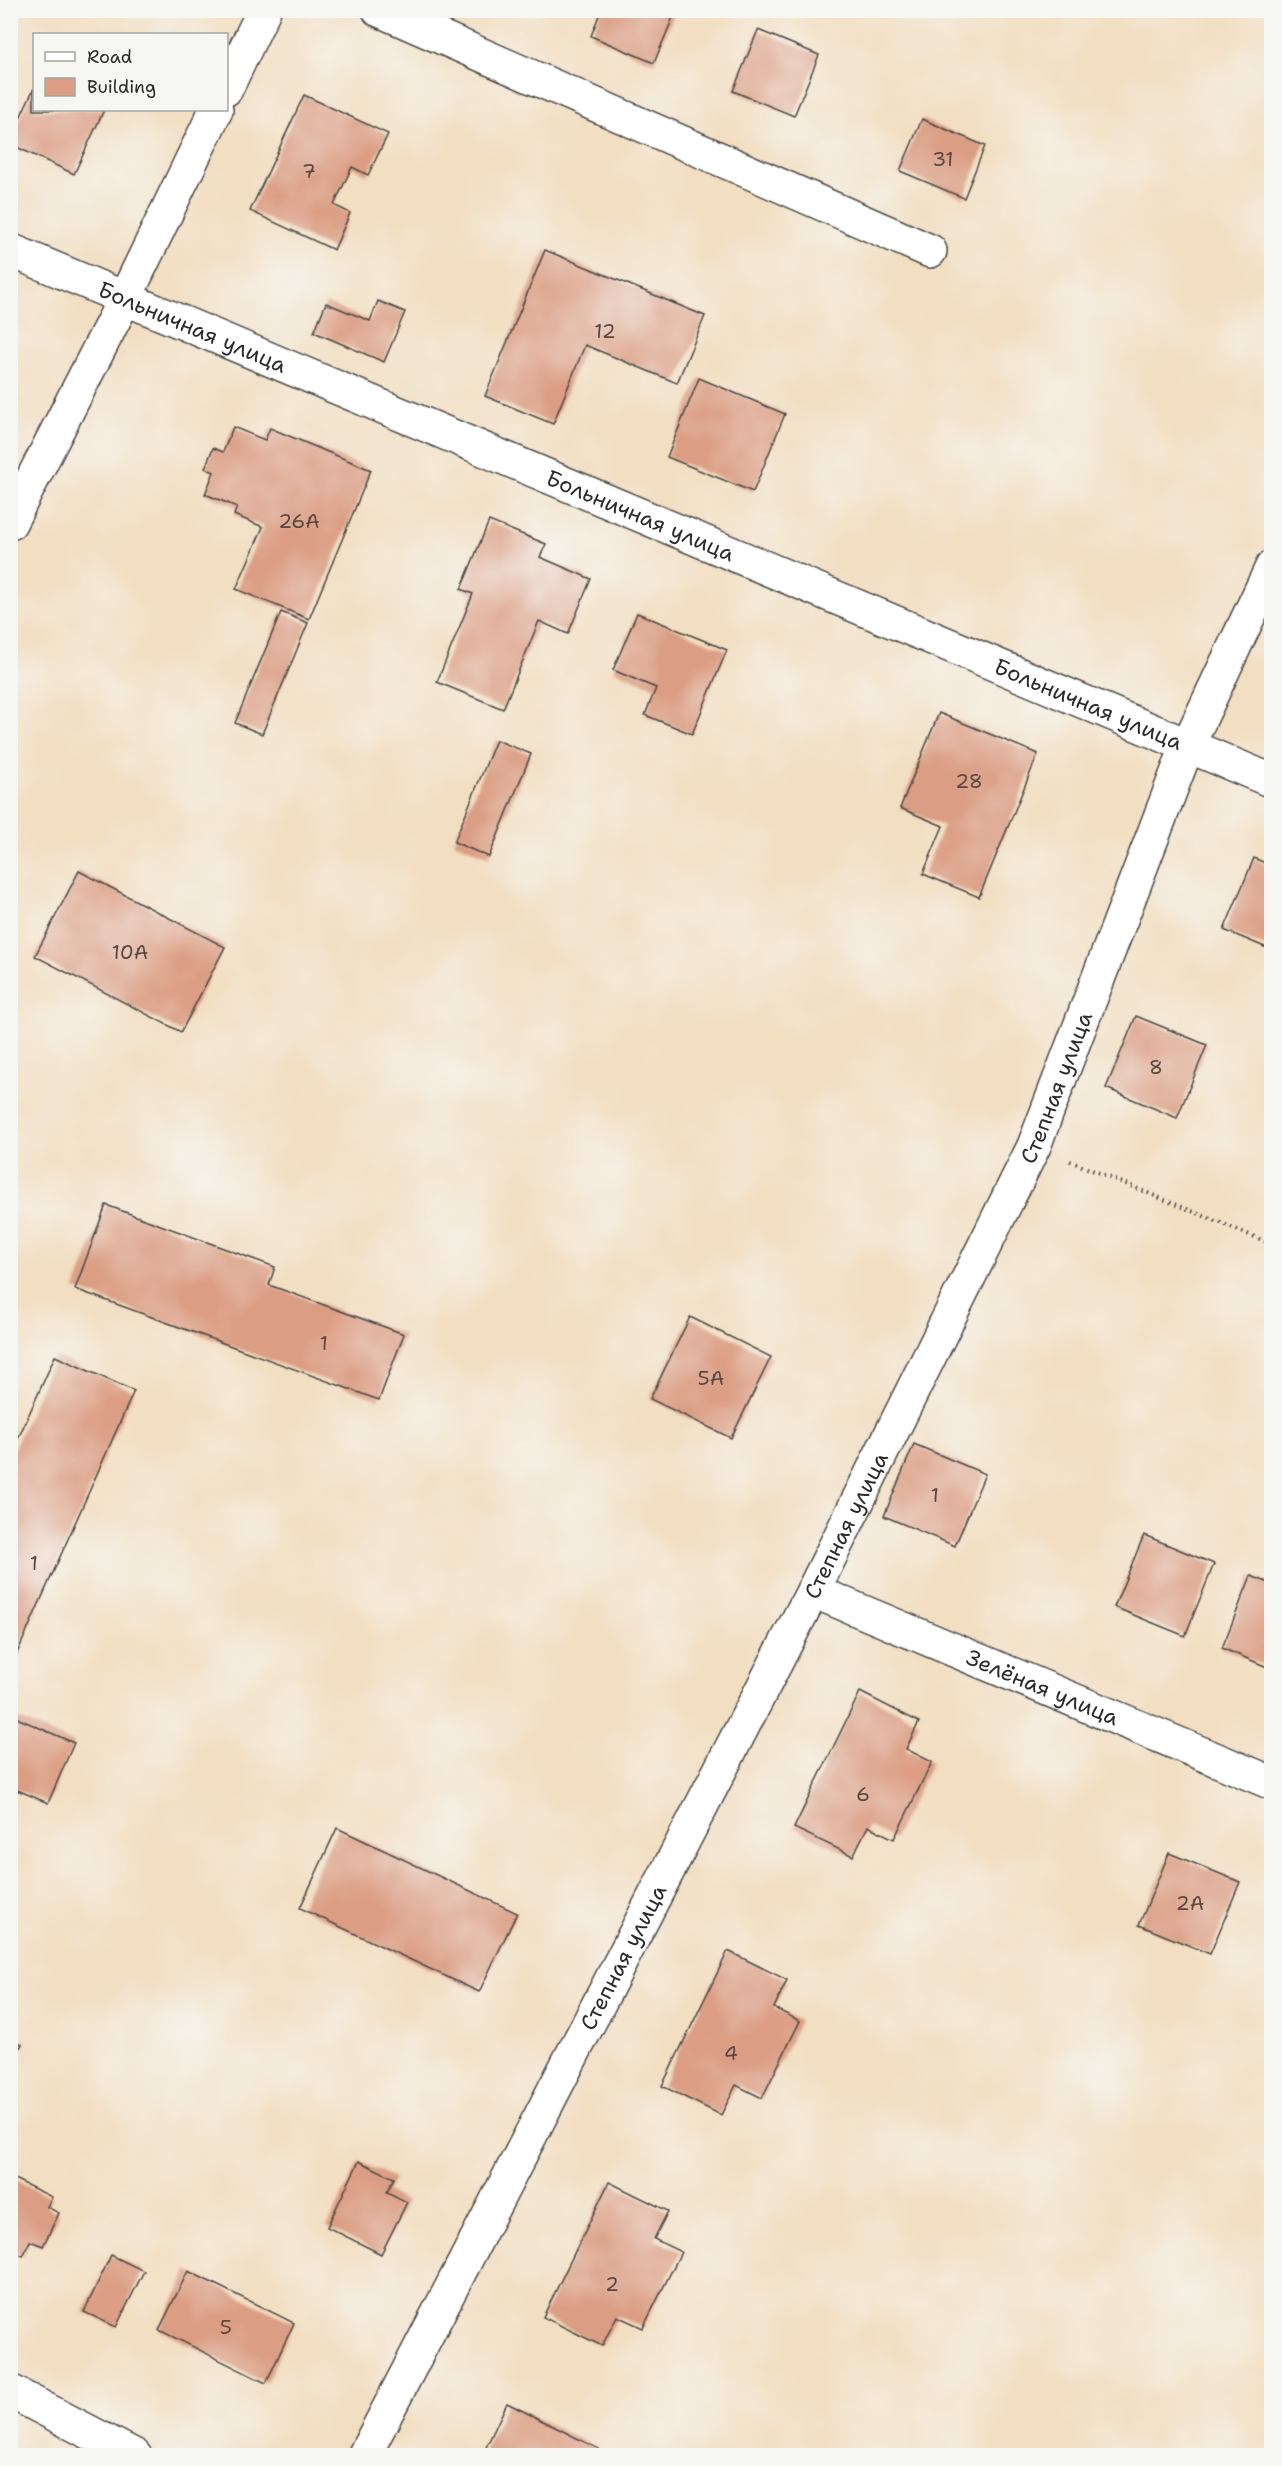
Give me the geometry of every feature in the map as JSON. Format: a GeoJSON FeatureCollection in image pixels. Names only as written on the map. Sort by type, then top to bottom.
{"type":"FeatureCollection","features":[{"type":"Feature","properties":{"kind":"street"},"geometry":{"type":"LineString","coordinates":[[228,85],[264,10]]}},
{"type":"Feature","properties":{"kind":"street"},"geometry":{"type":"LineString","coordinates":[[379,10],[930,251]]}},
{"type":"Feature","properties":{"kind":"street"},"geometry":{"type":"LineString","coordinates":[[10,523],[125,298],[216,111]]}},
{"type":"Feature","properties":{"kind":"street","name":"Больничная улица"},"geometry":{"type":"LineString","coordinates":[[10,250],[1272,781]]}},
{"type":"Feature","properties":{"kind":"street","name":"Степная улица"},"geometry":{"type":"LineString","coordinates":[[364,2456],[813,1592],[1034,1146],[1187,747],[1272,567]]}},
{"type":"Feature","properties":{"kind":"street","name":"Зелёная улица"},"geometry":{"type":"LineString","coordinates":[[813,1592],[1272,1783]]}},
{"type":"Feature","properties":{"kind":"street"},"geometry":{"type":"LineString","coordinates":[[10,2391],[135,2456]]}},
{"type":"Feature","properties":{"kind":"path"},"geometry":{"type":"LineString","coordinates":[[1034,1146],[1272,1244]]}},
{"type":"Feature","properties":{"kind":"building"},"geometry":{"type":"Polygon","coordinates":[[[601,10],[676,10],[654,63],[591,36],[601,10]]]}},
{"type":"Feature","properties":{"kind":"building"},"geometry":{"type":"Polygon","coordinates":[[[758,30],[819,55],[794,116],[733,91],[758,30]]]}},
{"type":"Feature","properties":{"kind":"building"},"geometry":{"type":"Polygon","coordinates":[[[33,90],[33,111],[104,111],[74,174],[10,144],[10,139],[33,90]]]}},
{"type":"Feature","properties":{"kind":"building"},"geometry":{"type":"Polygon","coordinates":[[[304,95],[388,134],[368,175],[352,167],[334,205],[350,213],[334,250],[250,211],[304,95]]]}},
{"type":"Feature","properties":{"kind":"building"},"geometry":{"type":"Polygon","coordinates":[[[922,119],[985,146],[964,198],[900,171],[922,119]]]}},
{"type":"Feature","properties":{"kind":"building"},"geometry":{"type":"Polygon","coordinates":[[[545,250],[705,316],[677,383],[585,345],[553,424],[485,396],[545,250]]]}},
{"type":"Feature","properties":{"kind":"building"},"geometry":{"type":"Polygon","coordinates":[[[378,301],[405,312],[384,362],[314,332],[326,303],[370,321],[378,301]]]}},
{"type":"Feature","properties":{"kind":"building"},"geometry":{"type":"Polygon","coordinates":[[[699,378],[785,414],[753,492],[667,457],[699,378]]]}},
{"type":"Feature","properties":{"kind":"building"},"geometry":{"type":"Polygon","coordinates":[[[233,427],[265,440],[270,428],[371,470],[309,619],[236,589],[263,527],[234,515],[237,507],[205,494],[214,472],[205,468],[213,448],[223,452],[233,427]]]}},
{"type":"Feature","properties":{"kind":"building"},"geometry":{"type":"Polygon","coordinates":[[[489,521],[546,544],[540,557],[591,579],[568,634],[539,621],[503,709],[437,682],[473,594],[461,589],[489,521]]]}},
{"type":"Feature","properties":{"kind":"building"},"geometry":{"type":"Polygon","coordinates":[[[281,612],[308,623],[262,734],[235,723],[281,612]]]}},
{"type":"Feature","properties":{"kind":"building"},"geometry":{"type":"Polygon","coordinates":[[[637,613],[727,650],[692,734],[645,715],[656,688],[613,670],[637,613]]]}},
{"type":"Feature","properties":{"kind":"building"},"geometry":{"type":"Polygon","coordinates":[[[939,713],[1038,754],[979,897],[923,874],[943,826],[900,808],[939,713]]]}},
{"type":"Feature","properties":{"kind":"building"},"geometry":{"type":"Polygon","coordinates":[[[496,740],[531,754],[489,857],[454,842],[496,740]]]}},
{"type":"Feature","properties":{"kind":"building"},"geometry":{"type":"Polygon","coordinates":[[[1254,858],[1272,866],[1272,950],[1224,930],[1254,858]]]}},
{"type":"Feature","properties":{"kind":"building"},"geometry":{"type":"Polygon","coordinates":[[[79,871],[225,947],[181,1032],[35,956],[79,871]]]}},
{"type":"Feature","properties":{"kind":"building"},"geometry":{"type":"Polygon","coordinates":[[[1136,1016],[1207,1045],[1177,1118],[1106,1088],[1136,1016]]]}},
{"type":"Feature","properties":{"kind":"building"},"geometry":{"type":"Polygon","coordinates":[[[106,1205],[275,1267],[269,1285],[404,1334],[379,1400],[75,1289],[106,1205]]]}},
{"type":"Feature","properties":{"kind":"building"},"geometry":{"type":"Polygon","coordinates":[[[690,1317],[771,1357],[731,1438],[650,1399],[690,1317]]]}},
{"type":"Feature","properties":{"kind":"building"},"geometry":{"type":"Polygon","coordinates":[[[55,1356],[134,1391],[10,1669],[10,1457],[55,1356]]]}},
{"type":"Feature","properties":{"kind":"building"},"geometry":{"type":"Polygon","coordinates":[[[914,1444],[985,1474],[955,1546],[884,1516],[914,1444]]]}},
{"type":"Feature","properties":{"kind":"building"},"geometry":{"type":"Polygon","coordinates":[[[1144,1535],[1214,1564],[1185,1636],[1114,1607],[1144,1535]]]}},
{"type":"Feature","properties":{"kind":"building"},"geometry":{"type":"Polygon","coordinates":[[[1251,1576],[1272,1584],[1272,1669],[1222,1648],[1251,1576]]]}},
{"type":"Feature","properties":{"kind":"building"},"geometry":{"type":"Polygon","coordinates":[[[860,1692],[919,1722],[906,1749],[932,1762],[894,1839],[868,1826],[853,1856],[794,1828],[860,1692]]]}},
{"type":"Feature","properties":{"kind":"building"},"geometry":{"type":"Polygon","coordinates":[[[10,1715],[74,1743],[48,1803],[10,1787],[10,1772],[16,1760],[10,1758],[10,1715]]]}},
{"type":"Feature","properties":{"kind":"building"},"geometry":{"type":"Polygon","coordinates":[[[337,1828],[517,1913],[479,1992],[300,1908],[337,1828]]]}},
{"type":"Feature","properties":{"kind":"building"},"geometry":{"type":"Polygon","coordinates":[[[1169,1853],[1240,1882],[1210,1954],[1139,1925],[1169,1853]]]}},
{"type":"Feature","properties":{"kind":"building"},"geometry":{"type":"Polygon","coordinates":[[[728,1951],[787,1980],[774,2008],[800,2021],[762,2098],[736,2085],[721,2115],[662,2086],[728,1951]]]}},
{"type":"Feature","properties":{"kind":"building"},"geometry":{"type":"Polygon","coordinates":[[[10,2038],[22,2044],[10,2067],[10,2038]]]}},
{"type":"Feature","properties":{"kind":"building"},"geometry":{"type":"Polygon","coordinates":[[[359,2161],[394,2178],[387,2192],[407,2202],[381,2254],[327,2227],[359,2161]]]}},
{"type":"Feature","properties":{"kind":"building"},"geometry":{"type":"Polygon","coordinates":[[[10,2177],[52,2197],[47,2207],[59,2213],[43,2246],[30,2241],[23,2256],[10,2250],[10,2177]]]}},
{"type":"Feature","properties":{"kind":"building"},"geometry":{"type":"Polygon","coordinates":[[[609,2182],[668,2211],[654,2239],[681,2252],[643,2328],[617,2316],[602,2346],[543,2317],[609,2182]]]}},
{"type":"Feature","properties":{"kind":"building"},"geometry":{"type":"Polygon","coordinates":[[[111,2255],[144,2271],[116,2327],[84,2312],[111,2255]]]}},
{"type":"Feature","properties":{"kind":"building"},"geometry":{"type":"Polygon","coordinates":[[[188,2271],[294,2323],[266,2383],[159,2330],[188,2271]]]}},
{"type":"Feature","properties":{"kind":"building"},"geometry":{"type":"Polygon","coordinates":[[[507,2403],[599,2449],[596,2456],[482,2456],[507,2403]]]}}]}
